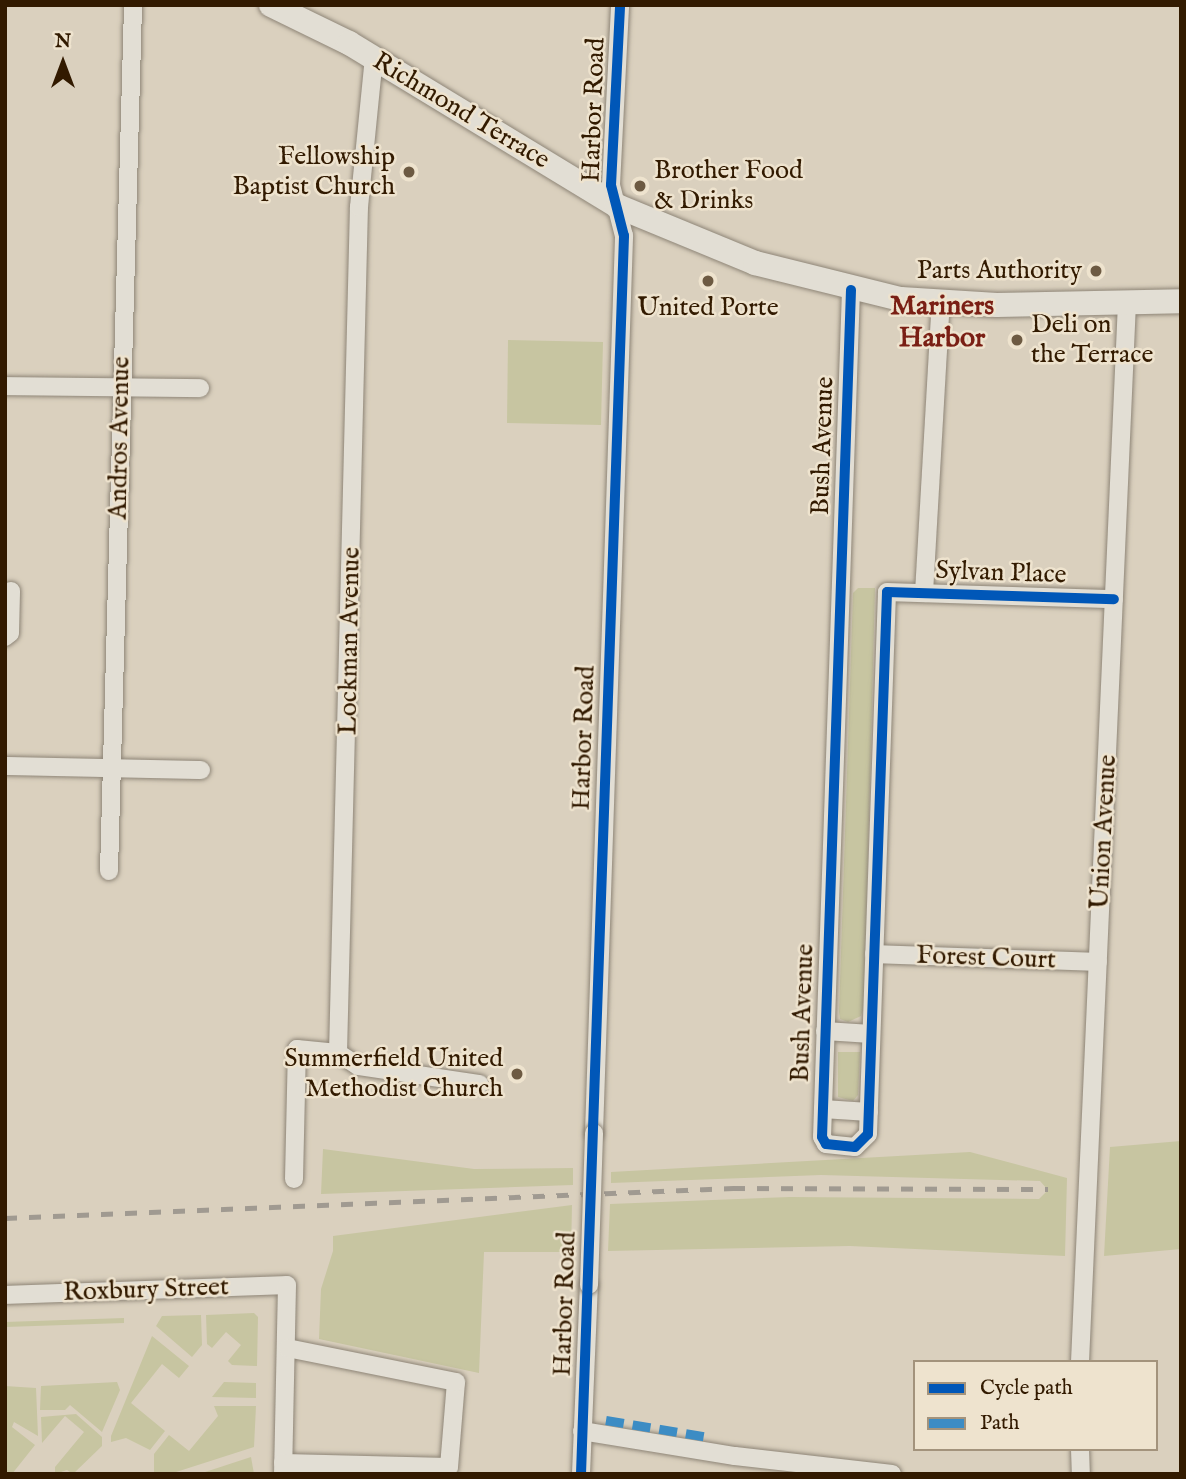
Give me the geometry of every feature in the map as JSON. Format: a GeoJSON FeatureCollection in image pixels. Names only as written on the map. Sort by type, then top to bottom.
{"type":"FeatureCollection","features":[{"type":"Feature","properties":{"kind":"main road","name":"Richmond Terrace"},"geometry":{"type":"LineString","coordinates":[[271,5],[374,58],[617,206],[741,258],[851,290],[941,302],[1181,301]]}},
{"type":"Feature","properties":{"kind":"street","name":"Andros Avenue"},"geometry":{"type":"LineString","coordinates":[[109,871],[120,388],[133,5]]}},
{"type":"Feature","properties":{"kind":"street","name":"Harbor Road"},"geometry":{"type":"LineString","coordinates":[[581,1474],[624,236],[611,185],[620,5]]}},
{"type":"Feature","properties":{"kind":"street","name":"Lockman Avenue"},"geometry":{"type":"LineString","coordinates":[[338,1053],[359,207],[374,58]]}},
{"type":"Feature","properties":{"kind":"street","name":"Bush Avenue"},"geometry":{"type":"LineString","coordinates":[[851,290],[822,1109],[822,1137],[826,1144],[839,1148],[863,1144],[868,1134],[887,592]]}},
{"type":"Feature","properties":{"kind":"street"},"geometry":{"type":"LineString","coordinates":[[924,593],[941,302]]}},
{"type":"Feature","properties":{"kind":"street","name":"Union Avenue"},"geometry":{"type":"LineString","coordinates":[[1080,1360],[1127,303]]}},
{"type":"Feature","properties":{"kind":"street"},"geometry":{"type":"LineString","coordinates":[[5,386],[200,388]]}},
{"type":"Feature","properties":{"kind":"street"},"geometry":{"type":"LineString","coordinates":[[5,637],[10,633],[11,591]]}},
{"type":"Feature","properties":{"kind":"street","name":"Sylvan Place"},"geometry":{"type":"LineString","coordinates":[[887,592],[1114,599]]}},
{"type":"Feature","properties":{"kind":"street"},"geometry":{"type":"LineString","coordinates":[[5,766],[201,769]]}},
{"type":"Feature","properties":{"kind":"street","name":"Forest Court"},"geometry":{"type":"LineString","coordinates":[[874,954],[1098,962]]}},
{"type":"Feature","properties":{"kind":"street"},"geometry":{"type":"LineString","coordinates":[[825,1031],[871,1034]]}},
{"type":"Feature","properties":{"kind":"street"},"geometry":{"type":"LineString","coordinates":[[294,1179],[297,1049],[338,1053],[358,1066],[480,1084]]}},
{"type":"Feature","properties":{"kind":"street"},"geometry":{"type":"LineString","coordinates":[[822,1109],[869,1112]]}},
{"type":"Feature","properties":{"kind":"street","name":"Roxbury Street"},"geometry":{"type":"LineString","coordinates":[[5,1295],[287,1285],[286,1348]]}},
{"type":"Feature","properties":{"kind":"street"},"geometry":{"type":"LineString","coordinates":[[286,1348],[456,1382],[449,1467],[283,1469],[286,1348]]}},
{"type":"Feature","properties":{"kind":"street"},"geometry":{"type":"LineString","coordinates":[[582,1431],[735,1456],[892,1474]]}},
{"type":"Feature","properties":{"kind":"street"},"geometry":{"type":"LineString","coordinates":[[1080,1451],[1081,1474]]}},
{"type":"Feature","properties":{"kind":"shaded area"},"geometry":{"type":"Polygon","coordinates":[[[508,340],[603,342],[601,425],[507,423],[508,340]]]}},
{"type":"Feature","properties":{"kind":"shaded area"},"geometry":{"type":"Polygon","coordinates":[[[858,588],[875,588],[864,1007],[861,1016],[848,1022],[840,1019],[839,1012],[853,593],[858,588]]]}},
{"type":"Feature","properties":{"kind":"shaded area"},"geometry":{"type":"Polygon","coordinates":[[[838,1052],[860,1052],[858,1095],[853,1101],[838,1097],[838,1052]]]}},
{"type":"Feature","properties":{"kind":"shaded area"},"geometry":{"type":"Polygon","coordinates":[[[1181,1141],[1181,1249],[1104,1256],[1110,1147],[1181,1141]]]}},
{"type":"Feature","properties":{"kind":"shaded area"},"geometry":{"type":"Polygon","coordinates":[[[323,1149],[474,1169],[573,1168],[573,1185],[321,1194],[323,1149]]]}},
{"type":"Feature","properties":{"kind":"shaded area"},"geometry":{"type":"Polygon","coordinates":[[[970,1152],[1067,1178],[1065,1256],[850,1246],[608,1251],[610,1204],[790,1197],[1039,1199],[1048,1190],[1040,1181],[821,1175],[611,1183],[611,1172],[970,1152]]]}},
{"type":"Feature","properties":{"kind":"shaded area"},"geometry":{"type":"Polygon","coordinates":[[[572,1205],[571,1252],[484,1252],[479,1373],[319,1339],[321,1289],[333,1251],[333,1236],[572,1205]]]}},
{"type":"Feature","properties":{"kind":"shaded area"},"geometry":{"type":"Polygon","coordinates":[[[254,1313],[258,1317],[257,1366],[232,1365],[228,1361],[241,1345],[226,1332],[212,1348],[207,1344],[206,1315],[254,1313]]]}},
{"type":"Feature","properties":{"kind":"shaded area"},"geometry":{"type":"Polygon","coordinates":[[[201,1315],[202,1345],[192,1357],[156,1326],[162,1316],[201,1315]]]}},
{"type":"Feature","properties":{"kind":"shaded area"},"geometry":{"type":"Polygon","coordinates":[[[124,1318],[124,1323],[5,1327],[5,1322],[124,1318]]]}},
{"type":"Feature","properties":{"kind":"shaded area"},"geometry":{"type":"Polygon","coordinates":[[[152,1336],[189,1366],[179,1378],[162,1364],[131,1403],[165,1431],[150,1450],[126,1438],[111,1442],[111,1436],[152,1336]]]}},
{"type":"Feature","properties":{"kind":"shaded area"},"geometry":{"type":"Polygon","coordinates":[[[117,1382],[120,1390],[102,1432],[70,1405],[65,1410],[40,1410],[41,1386],[117,1382]]]}},
{"type":"Feature","properties":{"kind":"shaded area"},"geometry":{"type":"Polygon","coordinates":[[[224,1382],[256,1383],[256,1398],[212,1397],[224,1382]]]}},
{"type":"Feature","properties":{"kind":"shaded area"},"geometry":{"type":"Polygon","coordinates":[[[5,1386],[36,1388],[38,1436],[14,1422],[12,1427],[35,1445],[12,1474],[5,1474],[5,1386]]]}},
{"type":"Feature","properties":{"kind":"shaded area"},"geometry":{"type":"Polygon","coordinates":[[[214,1406],[256,1406],[254,1447],[173,1473],[154,1472],[154,1454],[169,1435],[189,1451],[218,1416],[214,1406]]]}},
{"type":"Feature","properties":{"kind":"shaded area"},"geometry":{"type":"Polygon","coordinates":[[[76,1414],[102,1437],[102,1446],[73,1474],[67,1470],[55,1474],[55,1467],[84,1432],[65,1416],[42,1443],[41,1417],[76,1414]]]}},
{"type":"Feature","properties":{"kind":"shaded area"},"geometry":{"type":"Polygon","coordinates":[[[251,1457],[254,1474],[199,1474],[251,1457]]]}},
{"type":"Feature","properties":{"kind":"railway"},"geometry":{"type":"LineString","coordinates":[[5,1218],[733,1188],[1048,1189]]}},
{"type":"Feature","properties":{"kind":"marked path"},"geometry":{"type":"LineString","coordinates":[[606,1420],[709,1437]]}},
{"type":"Feature","properties":{"kind":"cycle path"},"geometry":{"type":"LineString","coordinates":[[581,1474],[624,236],[611,185],[620,5]]}},
{"type":"Feature","properties":{"kind":"cycle path"},"geometry":{"type":"LineString","coordinates":[[851,290],[822,1137],[826,1144],[855,1147],[868,1134],[887,592],[1114,599]]}},
{"type":"Feature","properties":{"kind":"place","name":"Fellowship Baptist Church"},"geometry":{"type":"Point","coordinates":[409,172]}},
{"type":"Feature","properties":{"kind":"place","name":"Brother Food & Drinks"},"geometry":{"type":"Point","coordinates":[640,186]}},
{"type":"Feature","properties":{"kind":"place","name":"Parts Authority"},"geometry":{"type":"Point","coordinates":[1096,271]}},
{"type":"Feature","properties":{"kind":"place","name":"United Porte"},"geometry":{"type":"Point","coordinates":[708,281]}},
{"type":"Feature","properties":{"kind":"place","name":"Deli on the Terrace"},"geometry":{"type":"Point","coordinates":[1017,340]}},
{"type":"Feature","properties":{"kind":"place","name":"Summerfield United Methodist Church"},"geometry":{"type":"Point","coordinates":[517,1074]}},
{"type":"Feature","properties":{"kind":"district","name":"Mariners Harbor"},"geometry":{"type":"Point","coordinates":[942,323]}}]}
